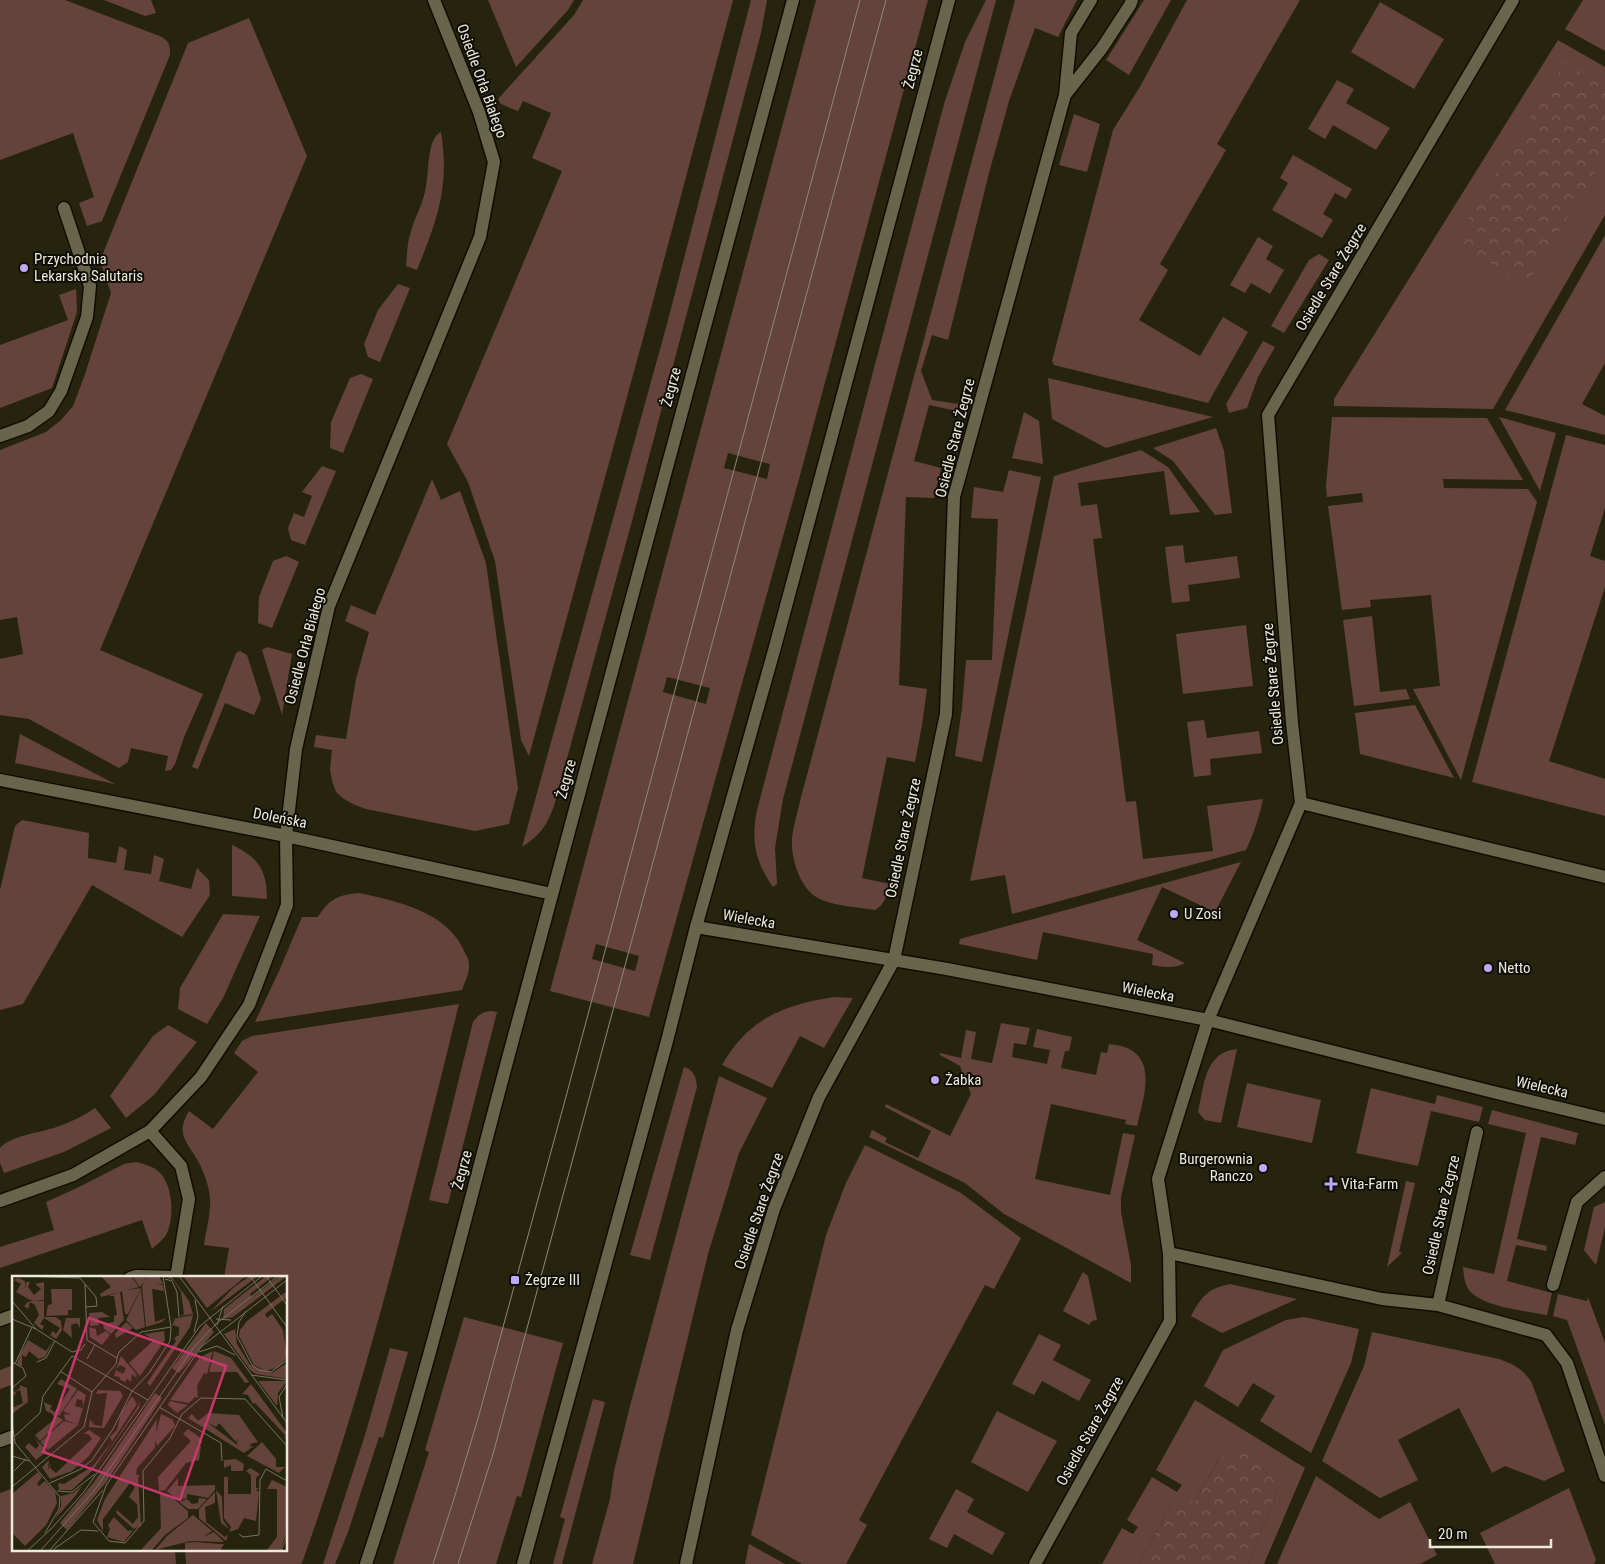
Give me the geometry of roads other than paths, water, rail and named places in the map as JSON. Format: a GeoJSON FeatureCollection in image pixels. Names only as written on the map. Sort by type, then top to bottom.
{"type":"FeatureCollection","features":[{"type":"Feature","properties":{"kind":"street","name":"Osiedle Orła Białego"},"geometry":{"type":"LineString","coordinates":[[0,1201],[73,1175],[150,1131],[200,1077],[250,1005],[287,905],[286,836],[296,749],[329,606],[480,237],[494,162],[479,112],[434,0]]}},
{"type":"Feature","properties":{"kind":"street","name":"Żegrze"},"geometry":{"type":"LineString","coordinates":[[366,1564],[399,1462],[422,1380],[793,0]]}},
{"type":"Feature","properties":{"kind":"street","name":"Żegrze"},"geometry":{"type":"LineString","coordinates":[[523,1564],[667,1041],[696,926],[900,187],[949,0]]}},
{"type":"Feature","properties":{"kind":"street"},"geometry":{"type":"LineString","coordinates":[[941,26],[958,0]]}},
{"type":"Feature","properties":{"kind":"street","name":"Osiedle Stare Żegrze"},"geometry":{"type":"LineString","coordinates":[[686,1564],[737,1330],[774,1209],[819,1097],[894,960],[946,714],[954,497],[1065,95],[1071,33],[1091,0]]}},
{"type":"Feature","properties":{"kind":"street","name":"Osiedle Stare Żegrze"},"geometry":{"type":"LineString","coordinates":[[1065,95],[1102,48],[1132,0]]}},
{"type":"Feature","properties":{"kind":"street","name":"Osiedle Stare Żegrze"},"geometry":{"type":"LineString","coordinates":[[1035,1564],[1170,1322],[1169,1253],[1158,1179],[1208,1020],[1301,803],[1292,723],[1268,415],[1513,0]]}},
{"type":"Feature","properties":{"kind":"street"},"geometry":{"type":"LineString","coordinates":[[0,436],[28,426],[49,412],[62,392],[87,317],[90,286],[64,208]]}},
{"type":"Feature","properties":{"kind":"street","name":"Doleńska"},"geometry":{"type":"LineString","coordinates":[[0,780],[286,836],[552,894]]}},
{"type":"Feature","properties":{"kind":"street"},"geometry":{"type":"LineString","coordinates":[[1301,803],[1605,877]]}},
{"type":"Feature","properties":{"kind":"street","name":"Wielecka"},"geometry":{"type":"LineString","coordinates":[[696,926],[894,960],[1208,1020],[1605,1119]]}},
{"type":"Feature","properties":{"kind":"street"},"geometry":{"type":"LineString","coordinates":[[150,1131],[180,1166],[189,1199],[176,1276]]}},
{"type":"Feature","properties":{"kind":"street","name":"Osiedle Stare Żegrze"},"geometry":{"type":"LineString","coordinates":[[1438,1305],[1476,1132]]}},
{"type":"Feature","properties":{"kind":"street"},"geometry":{"type":"LineString","coordinates":[[1553,1285],[1577,1202],[1605,1177]]}},
{"type":"Feature","properties":{"kind":"street"},"geometry":{"type":"LineString","coordinates":[[1169,1253],[1382,1299],[1438,1305],[1546,1335],[1567,1363],[1605,1476]]}},
{"type":"Feature","properties":{"kind":"street"},"geometry":{"type":"LineString","coordinates":[[0,1320],[12,1316]]}},
{"type":"Feature","properties":{"kind":"street"},"geometry":{"type":"LineString","coordinates":[[0,1441],[12,1437]]}},
{"type":"Feature","properties":{"kind":"street"},"geometry":{"type":"LineString","coordinates":[[360,1564],[374,1539]]}},
{"type":"Feature","properties":{"kind":"tram line"},"geometry":{"type":"LineString","coordinates":[[433,1564],[479,1415],[564,1104],[860,0]]}},
{"type":"Feature","properties":{"kind":"tram line"},"geometry":{"type":"LineString","coordinates":[[458,1564],[493,1454],[886,0]]}},
{"type":"Feature","properties":{"kind":"place","name":"Przychodnia Lekarska Salutaris"},"geometry":{"type":"Point","coordinates":[24,268]}},
{"type":"Feature","properties":{"kind":"place","name":"U Zosi"},"geometry":{"type":"Point","coordinates":[1174,914]}},
{"type":"Feature","properties":{"kind":"place","name":"Netto"},"geometry":{"type":"Point","coordinates":[1488,968]}},
{"type":"Feature","properties":{"kind":"place","name":"Żabka"},"geometry":{"type":"Point","coordinates":[935,1080]}},
{"type":"Feature","properties":{"kind":"place","name":"Burgerownia Ranczo"},"geometry":{"type":"Point","coordinates":[1263,1168]}},
{"type":"Feature","properties":{"kind":"place","name":"Vita-Farm"},"geometry":{"type":"Point","coordinates":[1331,1184]}},
{"type":"Feature","properties":{"kind":"place","name":"Żegrze III"},"geometry":{"type":"Point","coordinates":[515,1280]}}]}
